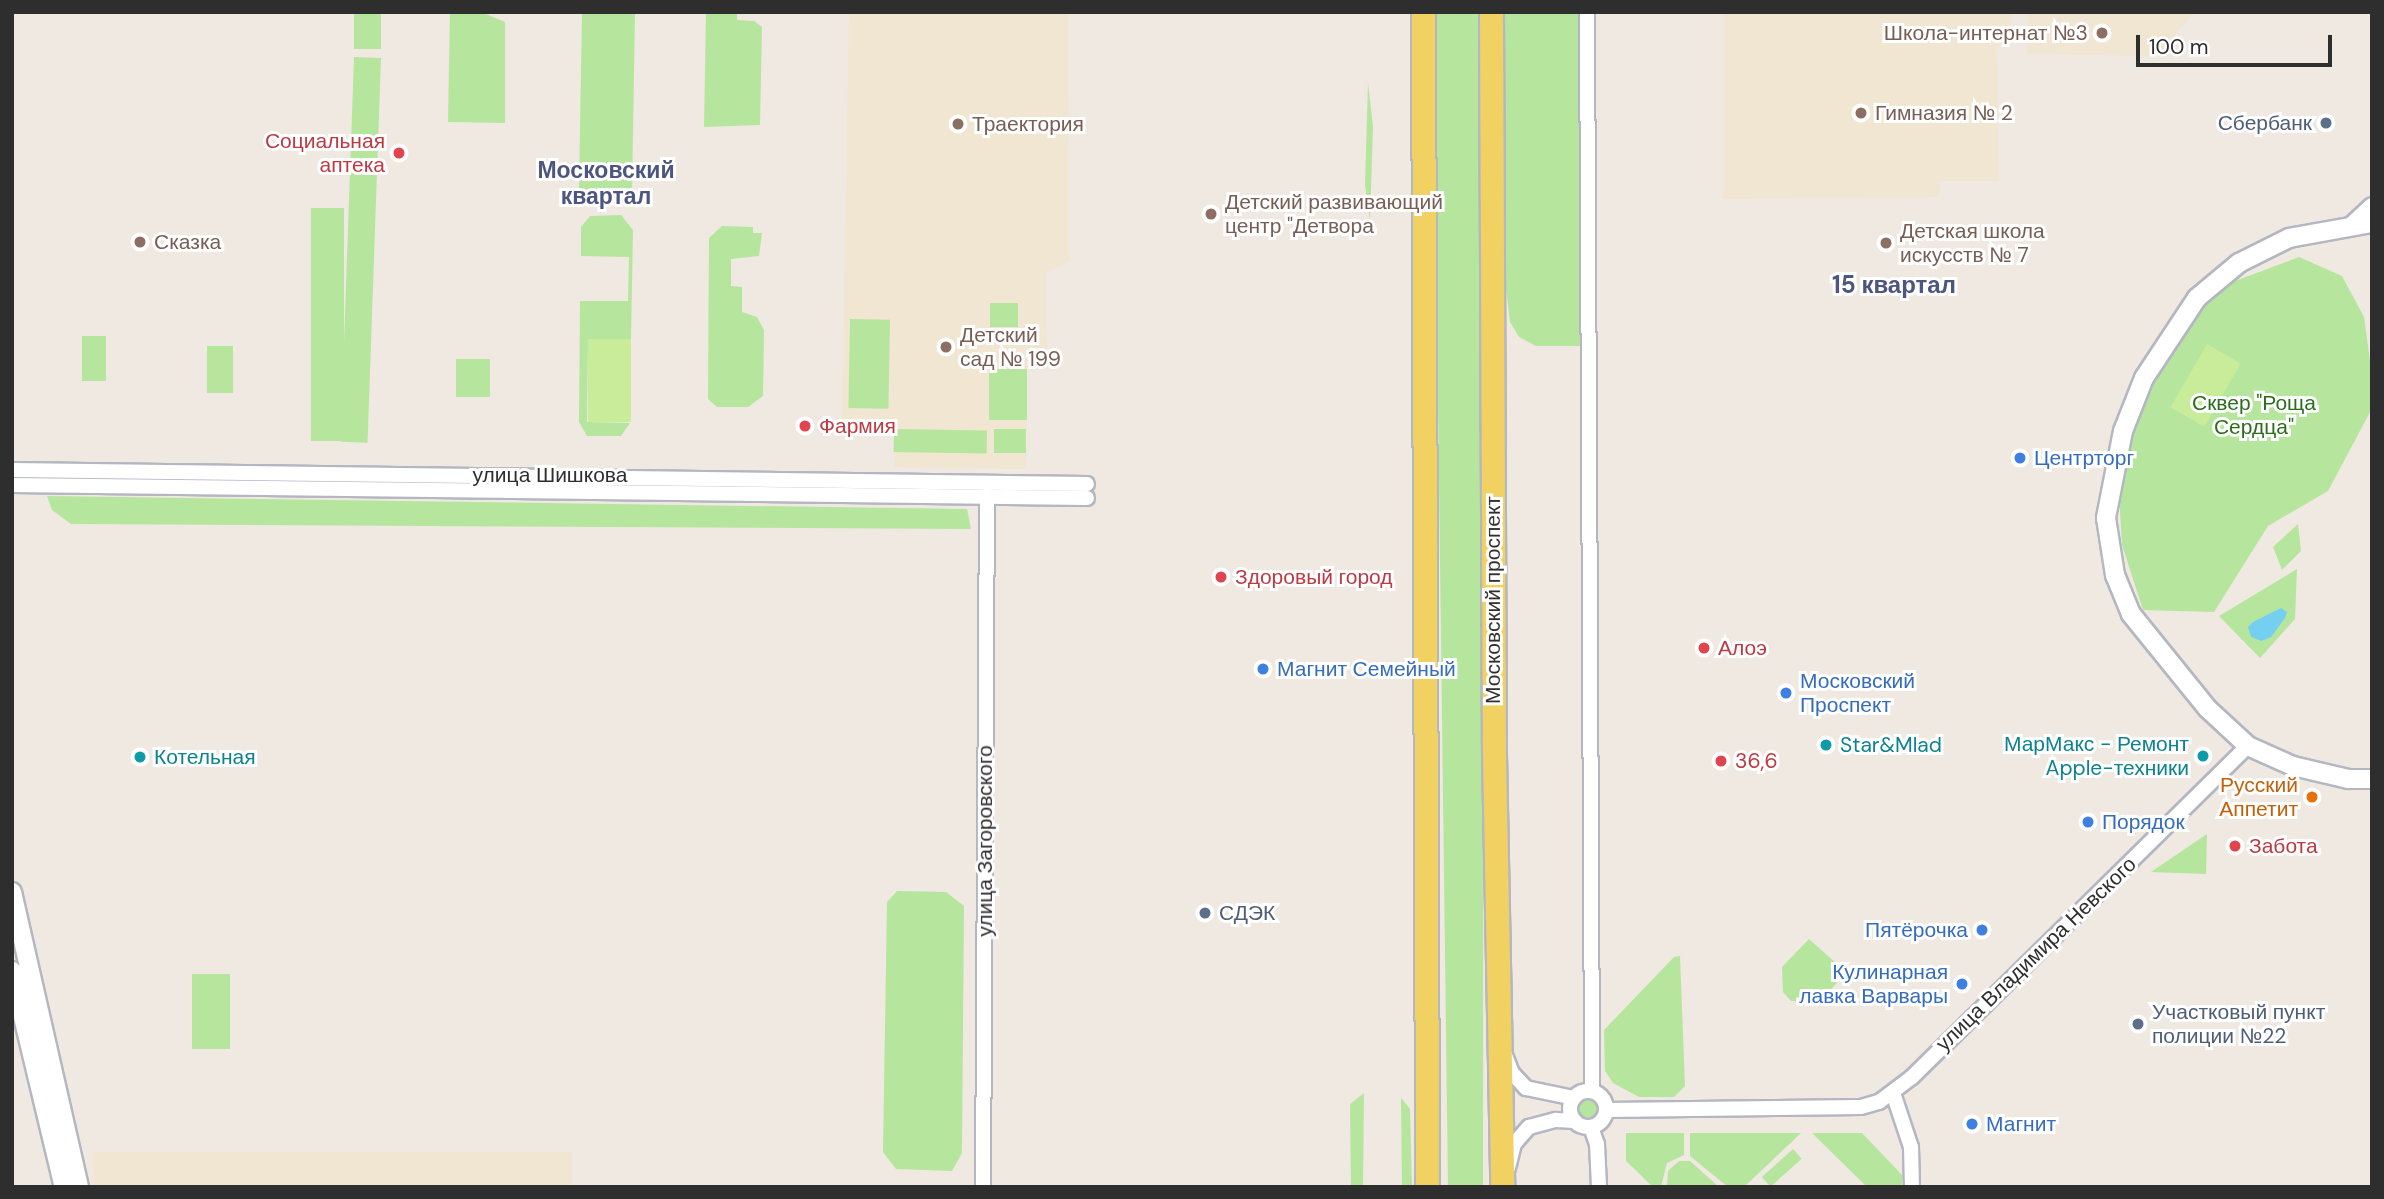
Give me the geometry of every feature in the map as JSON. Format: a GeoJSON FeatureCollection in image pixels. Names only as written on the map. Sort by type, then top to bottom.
{"type":"FeatureCollection","features":[{"type":"Feature","properties":{"kind":"main road"},"geometry":{"type":"LineString","coordinates":[[1408,12],[1409,50],[1422,126]]}},
{"type":"Feature","properties":{"kind":"main road"},"geometry":{"type":"LineString","coordinates":[[1423,12],[1427,1187]]}},
{"type":"Feature","properties":{"kind":"main road","name":"Московский проспект"},"geometry":{"type":"LineString","coordinates":[[1491,12],[1494,742],[1503,1187]]}},
{"type":"Feature","properties":{"kind":"street"},"geometry":{"type":"LineString","coordinates":[[1587,12],[1592,1091]]}},
{"type":"Feature","properties":{"kind":"street"},"geometry":{"type":"LineString","coordinates":[[2353,225],[2372,206]]}},
{"type":"Feature","properties":{"kind":"street"},"geometry":{"type":"LineString","coordinates":[[2372,223],[2290,238],[2239,263],[2197,298],[2144,378],[2123,431],[2108,495],[2107,541],[2115,575],[2131,614],[2175,672],[2248,746],[2315,773],[2372,779]]}},
{"type":"Feature","properties":{"kind":"street","name":"улица Шишкова"},"geometry":{"type":"LineString","coordinates":[[12,470],[1087,491],[987,495],[12,485]]}},
{"type":"Feature","properties":{"kind":"street","name":"улица Загоровского"},"geometry":{"type":"LineString","coordinates":[[983,1187],[987,495]]}},
{"type":"Feature","properties":{"kind":"street","name":"улица Владимира Невского"},"geometry":{"type":"LineString","coordinates":[[1894,1093],[2248,746]]}},
{"type":"Feature","properties":{"kind":"street"},"geometry":{"type":"LineString","coordinates":[[12,892],[79,1187]]}},
{"type":"Feature","properties":{"kind":"street"},"geometry":{"type":"LineString","coordinates":[[12,971],[64,1187]]}},
{"type":"Feature","properties":{"kind":"street"},"geometry":{"type":"LineString","coordinates":[[1502,1045],[1512,1073],[1526,1087],[1574,1098],[1592,1091]]}},
{"type":"Feature","properties":{"kind":"street"},"geometry":{"type":"LineString","coordinates":[[1591,1127],[1604,1119],[1606,1110],[1601,1097],[1592,1091]]}},
{"type":"Feature","properties":{"kind":"street"},"geometry":{"type":"LineString","coordinates":[[1606,1110],[1861,1107],[1894,1093],[1911,1147],[1912,1187]]}},
{"type":"Feature","properties":{"kind":"street"},"geometry":{"type":"LineString","coordinates":[[1574,1098],[1570,1112],[1575,1121]]}},
{"type":"Feature","properties":{"kind":"street"},"geometry":{"type":"LineString","coordinates":[[1503,1187],[1514,1144],[1522,1133],[1546,1121],[1575,1121],[1591,1127]]}},
{"type":"Feature","properties":{"kind":"street"},"geometry":{"type":"LineString","coordinates":[[1591,1127],[1597,1144],[1600,1187]]}},
{"type":"Feature","properties":{"kind":"shaded area"},"geometry":{"type":"Polygon","coordinates":[[[849,12],[1068,12],[1069,261],[1046,273],[1047,357],[1027,357],[1026,469],[894,467],[894,427],[842,423],[849,12]]]}},
{"type":"Feature","properties":{"kind":"shaded area","name":"Гимназия № 2"},"geometry":{"type":"Polygon","coordinates":[[[1723,12],[2011,12],[2012,44],[1997,46],[1999,181],[1940,181],[1939,197],[1723,199],[1723,12]]]}},
{"type":"Feature","properties":{"kind":"shaded area","name":"Школа-интернат №3"},"geometry":{"type":"Polygon","coordinates":[[[2027,12],[2195,12],[2156,56],[2027,54],[2027,12]]]}},
{"type":"Feature","properties":{"kind":"shaded area"},"geometry":{"type":"Polygon","coordinates":[[[93,1152],[572,1152],[572,1187],[93,1187],[93,1152]]]}},
{"type":"Feature","properties":{"kind":"green space"},"geometry":{"type":"Polygon","coordinates":[[[354,12],[381,12],[381,49],[354,49],[354,12]]]}},
{"type":"Feature","properties":{"kind":"green space"},"geometry":{"type":"Polygon","coordinates":[[[450,12],[481,12],[505,22],[505,123],[448,122],[450,12]]]}},
{"type":"Feature","properties":{"kind":"green space"},"geometry":{"type":"Polygon","coordinates":[[[582,12],[635,12],[632,192],[622,201],[594,202],[583,197],[579,189],[582,12]]]}},
{"type":"Feature","properties":{"kind":"green space"},"geometry":{"type":"Polygon","coordinates":[[[706,12],[737,12],[737,20],[754,21],[762,27],[760,125],[704,127],[706,12]]]}},
{"type":"Feature","properties":{"kind":"green space"},"geometry":{"type":"Polygon","coordinates":[[[1433,12],[1484,12],[1483,1187],[1448,1187],[1433,12]]]}},
{"type":"Feature","properties":{"kind":"green space"},"geometry":{"type":"Polygon","coordinates":[[[1491,12],[1587,12],[1587,346],[1536,346],[1519,337],[1510,322],[1500,237],[1491,12]]]}},
{"type":"Feature","properties":{"kind":"green space"},"geometry":{"type":"Polygon","coordinates":[[[354,57],[381,58],[368,443],[341,442],[354,57]]]}},
{"type":"Feature","properties":{"kind":"green space"},"geometry":{"type":"Polygon","coordinates":[[[1368,83],[1373,127],[1370,221],[1365,185],[1368,83]]]}},
{"type":"Feature","properties":{"kind":"green space"},"geometry":{"type":"Polygon","coordinates":[[[311,208],[344,208],[344,441],[311,441],[311,208]]]}},
{"type":"Feature","properties":{"kind":"green space"},"geometry":{"type":"Polygon","coordinates":[[[621,215],[633,230],[631,339],[588,339],[587,422],[630,423],[621,436],[587,436],[579,422],[580,301],[628,301],[629,257],[581,256],[581,227],[590,216],[621,215]]]}},
{"type":"Feature","properties":{"kind":"green space"},"geometry":{"type":"Polygon","coordinates":[[[722,226],[753,227],[753,233],[762,233],[759,256],[731,259],[731,286],[742,287],[742,312],[757,317],[764,330],[763,396],[748,407],[717,407],[708,399],[709,238],[722,226]]]}},
{"type":"Feature","properties":{"kind":"green space","name":"Сквер \"Роща Сердца\""},"geometry":{"type":"Polygon","coordinates":[[[2299,257],[2342,276],[2364,317],[2372,375],[2370,412],[2328,491],[2268,526],[2214,612],[2143,610],[2122,545],[2119,495],[2124,461],[2147,396],[2175,346],[2211,299],[2235,281],[2299,257]]]}},
{"type":"Feature","properties":{"kind":"green space"},"geometry":{"type":"Polygon","coordinates":[[[990,303],[1018,303],[1018,327],[990,327],[990,303]]]}},
{"type":"Feature","properties":{"kind":"green space"},"geometry":{"type":"Polygon","coordinates":[[[850,319],[890,320],[888,409],[848,408],[850,319]]]}},
{"type":"Feature","properties":{"kind":"green space"},"geometry":{"type":"Polygon","coordinates":[[[82,336],[106,336],[106,381],[82,381],[82,336]]]}},
{"type":"Feature","properties":{"kind":"green space"},"geometry":{"type":"Polygon","coordinates":[[[588,339],[631,339],[631,422],[588,422],[588,339]]]}},
{"type":"Feature","properties":{"kind":"green space"},"geometry":{"type":"Polygon","coordinates":[[[2207,344],[2241,364],[2204,427],[2170,407],[2207,344]]]}},
{"type":"Feature","properties":{"kind":"green space"},"geometry":{"type":"Polygon","coordinates":[[[207,346],[233,346],[233,393],[207,393],[207,346]]]}},
{"type":"Feature","properties":{"kind":"green space"},"geometry":{"type":"Polygon","coordinates":[[[456,359],[490,359],[490,397],[456,397],[456,359]]]}},
{"type":"Feature","properties":{"kind":"green space"},"geometry":{"type":"Polygon","coordinates":[[[989,369],[1027,369],[1027,420],[989,420],[989,369]]]}},
{"type":"Feature","properties":{"kind":"green space"},"geometry":{"type":"Polygon","coordinates":[[[894,429],[987,431],[987,454],[894,452],[894,429]]]}},
{"type":"Feature","properties":{"kind":"green space"},"geometry":{"type":"Polygon","coordinates":[[[994,429],[1026,429],[1026,453],[994,453],[994,429]]]}},
{"type":"Feature","properties":{"kind":"green space"},"geometry":{"type":"Polygon","coordinates":[[[47,496],[967,509],[971,529],[71,524],[52,510],[47,496]]]}},
{"type":"Feature","properties":{"kind":"green space"},"geometry":{"type":"Polygon","coordinates":[[[2298,524],[2301,551],[2282,570],[2273,547],[2298,524]]]}},
{"type":"Feature","properties":{"kind":"green space"},"geometry":{"type":"Polygon","coordinates":[[[2297,569],[2295,619],[2260,658],[2219,616],[2297,569]]]}},
{"type":"Feature","properties":{"kind":"green space"},"geometry":{"type":"Polygon","coordinates":[[[2207,834],[2206,874],[2151,872],[2207,834]]]}},
{"type":"Feature","properties":{"kind":"green space"},"geometry":{"type":"Polygon","coordinates":[[[897,891],[946,892],[964,906],[962,1153],[952,1171],[896,1169],[883,1152],[887,902],[897,891]]]}},
{"type":"Feature","properties":{"kind":"green space"},"geometry":{"type":"Polygon","coordinates":[[[1809,939],[1846,972],[1820,1002],[1791,1001],[1783,992],[1782,967],[1809,939]]]}},
{"type":"Feature","properties":{"kind":"green space"},"geometry":{"type":"Polygon","coordinates":[[[1680,956],[1685,1086],[1674,1097],[1639,1097],[1613,1083],[1605,1071],[1604,1030],[1674,957],[1680,956]]]}},
{"type":"Feature","properties":{"kind":"green space"},"geometry":{"type":"Polygon","coordinates":[[[192,974],[230,974],[230,1049],[192,1049],[192,974]]]}},
{"type":"Feature","properties":{"kind":"green space"},"geometry":{"type":"Polygon","coordinates":[[[1364,1093],[1363,1187],[1351,1187],[1350,1104],[1364,1093]]]}},
{"type":"Feature","properties":{"kind":"green space"},"geometry":{"type":"Polygon","coordinates":[[[1589,1096],[1598,1100],[1602,1109],[1598,1118],[1589,1122],[1580,1118],[1576,1109],[1580,1100],[1589,1096]]]}},
{"type":"Feature","properties":{"kind":"green space"},"geometry":{"type":"Polygon","coordinates":[[[1401,1098],[1410,1109],[1412,1187],[1402,1187],[1401,1098]]]}},
{"type":"Feature","properties":{"kind":"green space"},"geometry":{"type":"Polygon","coordinates":[[[1626,1133],[1684,1133],[1684,1155],[1667,1163],[1661,1187],[1653,1187],[1626,1161],[1626,1133]]]}},
{"type":"Feature","properties":{"kind":"green space"},"geometry":{"type":"Polygon","coordinates":[[[1690,1133],[1801,1133],[1744,1187],[1728,1187],[1690,1156],[1690,1133]]]}},
{"type":"Feature","properties":{"kind":"green space"},"geometry":{"type":"Polygon","coordinates":[[[1812,1133],[1862,1133],[1902,1175],[1902,1187],[1867,1187],[1812,1133]]]}},
{"type":"Feature","properties":{"kind":"green space"},"geometry":{"type":"Polygon","coordinates":[[[1793,1149],[1802,1159],[1770,1187],[1762,1177],[1793,1149]]]}},
{"type":"Feature","properties":{"kind":"green space"},"geometry":{"type":"Polygon","coordinates":[[[1679,1161],[1690,1161],[1719,1187],[1667,1187],[1668,1171],[1679,1161]]]}},
{"type":"Feature","properties":{"kind":"water"},"geometry":{"type":"Polygon","coordinates":[[[2281,608],[2287,612],[2285,618],[2271,637],[2261,641],[2251,637],[2248,627],[2253,622],[2281,608]]]}},
{"type":"Feature","properties":{"kind":"place","name":"Школа-интернат №3"},"geometry":{"type":"Point","coordinates":[2102,33]}},
{"type":"Feature","properties":{"kind":"place","name":"Гимназия № 2"},"geometry":{"type":"Point","coordinates":[1861,113]}},
{"type":"Feature","properties":{"kind":"place","name":"Сбербанк"},"geometry":{"type":"Point","coordinates":[2326,123]}},
{"type":"Feature","properties":{"kind":"place","name":"Траектория"},"geometry":{"type":"Point","coordinates":[958,124]}},
{"type":"Feature","properties":{"kind":"place","name":"Социальная аптека"},"geometry":{"type":"Point","coordinates":[399,153]}},
{"type":"Feature","properties":{"kind":"place","name":"Детский развивающий центр \"Детвора"},"geometry":{"type":"Point","coordinates":[1211,214]}},
{"type":"Feature","properties":{"kind":"place","name":"Сказка"},"geometry":{"type":"Point","coordinates":[140,242]}},
{"type":"Feature","properties":{"kind":"place","name":"Детская школа искусств № 7"},"geometry":{"type":"Point","coordinates":[1886,243]}},
{"type":"Feature","properties":{"kind":"place","name":"Детский сад № 199"},"geometry":{"type":"Point","coordinates":[946,347]}},
{"type":"Feature","properties":{"kind":"place","name":"Фармия"},"geometry":{"type":"Point","coordinates":[805,426]}},
{"type":"Feature","properties":{"kind":"place","name":"Центрторг"},"geometry":{"type":"Point","coordinates":[2020,458]}},
{"type":"Feature","properties":{"kind":"place","name":"Здоровый город"},"geometry":{"type":"Point","coordinates":[1221,577]}},
{"type":"Feature","properties":{"kind":"place","name":"Алоэ"},"geometry":{"type":"Point","coordinates":[1704,648]}},
{"type":"Feature","properties":{"kind":"place","name":"Магнит Семейный"},"geometry":{"type":"Point","coordinates":[1263,669]}},
{"type":"Feature","properties":{"kind":"place","name":"Московский Проспект"},"geometry":{"type":"Point","coordinates":[1786,693]}},
{"type":"Feature","properties":{"kind":"place","name":"Star&Mlad"},"geometry":{"type":"Point","coordinates":[1826,745]}},
{"type":"Feature","properties":{"kind":"place","name":"МарМакс - Ремонт Apple-техники"},"geometry":{"type":"Point","coordinates":[2203,756]}},
{"type":"Feature","properties":{"kind":"place","name":"Котельная"},"geometry":{"type":"Point","coordinates":[140,757]}},
{"type":"Feature","properties":{"kind":"place","name":"36,6"},"geometry":{"type":"Point","coordinates":[1721,761]}},
{"type":"Feature","properties":{"kind":"place","name":"Русский Аппетит"},"geometry":{"type":"Point","coordinates":[2312,797]}},
{"type":"Feature","properties":{"kind":"place","name":"Порядок"},"geometry":{"type":"Point","coordinates":[2088,822]}},
{"type":"Feature","properties":{"kind":"place","name":"Забота"},"geometry":{"type":"Point","coordinates":[2235,846]}},
{"type":"Feature","properties":{"kind":"place","name":"СДЭК"},"geometry":{"type":"Point","coordinates":[1205,913]}},
{"type":"Feature","properties":{"kind":"place","name":"Пятёрочка"},"geometry":{"type":"Point","coordinates":[1982,930]}},
{"type":"Feature","properties":{"kind":"place","name":"Кулинарная лавка Варвары"},"geometry":{"type":"Point","coordinates":[1962,984]}},
{"type":"Feature","properties":{"kind":"place","name":"Участковый пункт полиции №22"},"geometry":{"type":"Point","coordinates":[2138,1024]}},
{"type":"Feature","properties":{"kind":"place","name":"Магнит"},"geometry":{"type":"Point","coordinates":[1972,1124]}},
{"type":"Feature","properties":{"kind":"district","name":"Московский квартал"},"geometry":{"type":"Point","coordinates":[606,183]}},
{"type":"Feature","properties":{"kind":"district","name":"15 квартал"},"geometry":{"type":"Point","coordinates":[1894,285]}}]}
